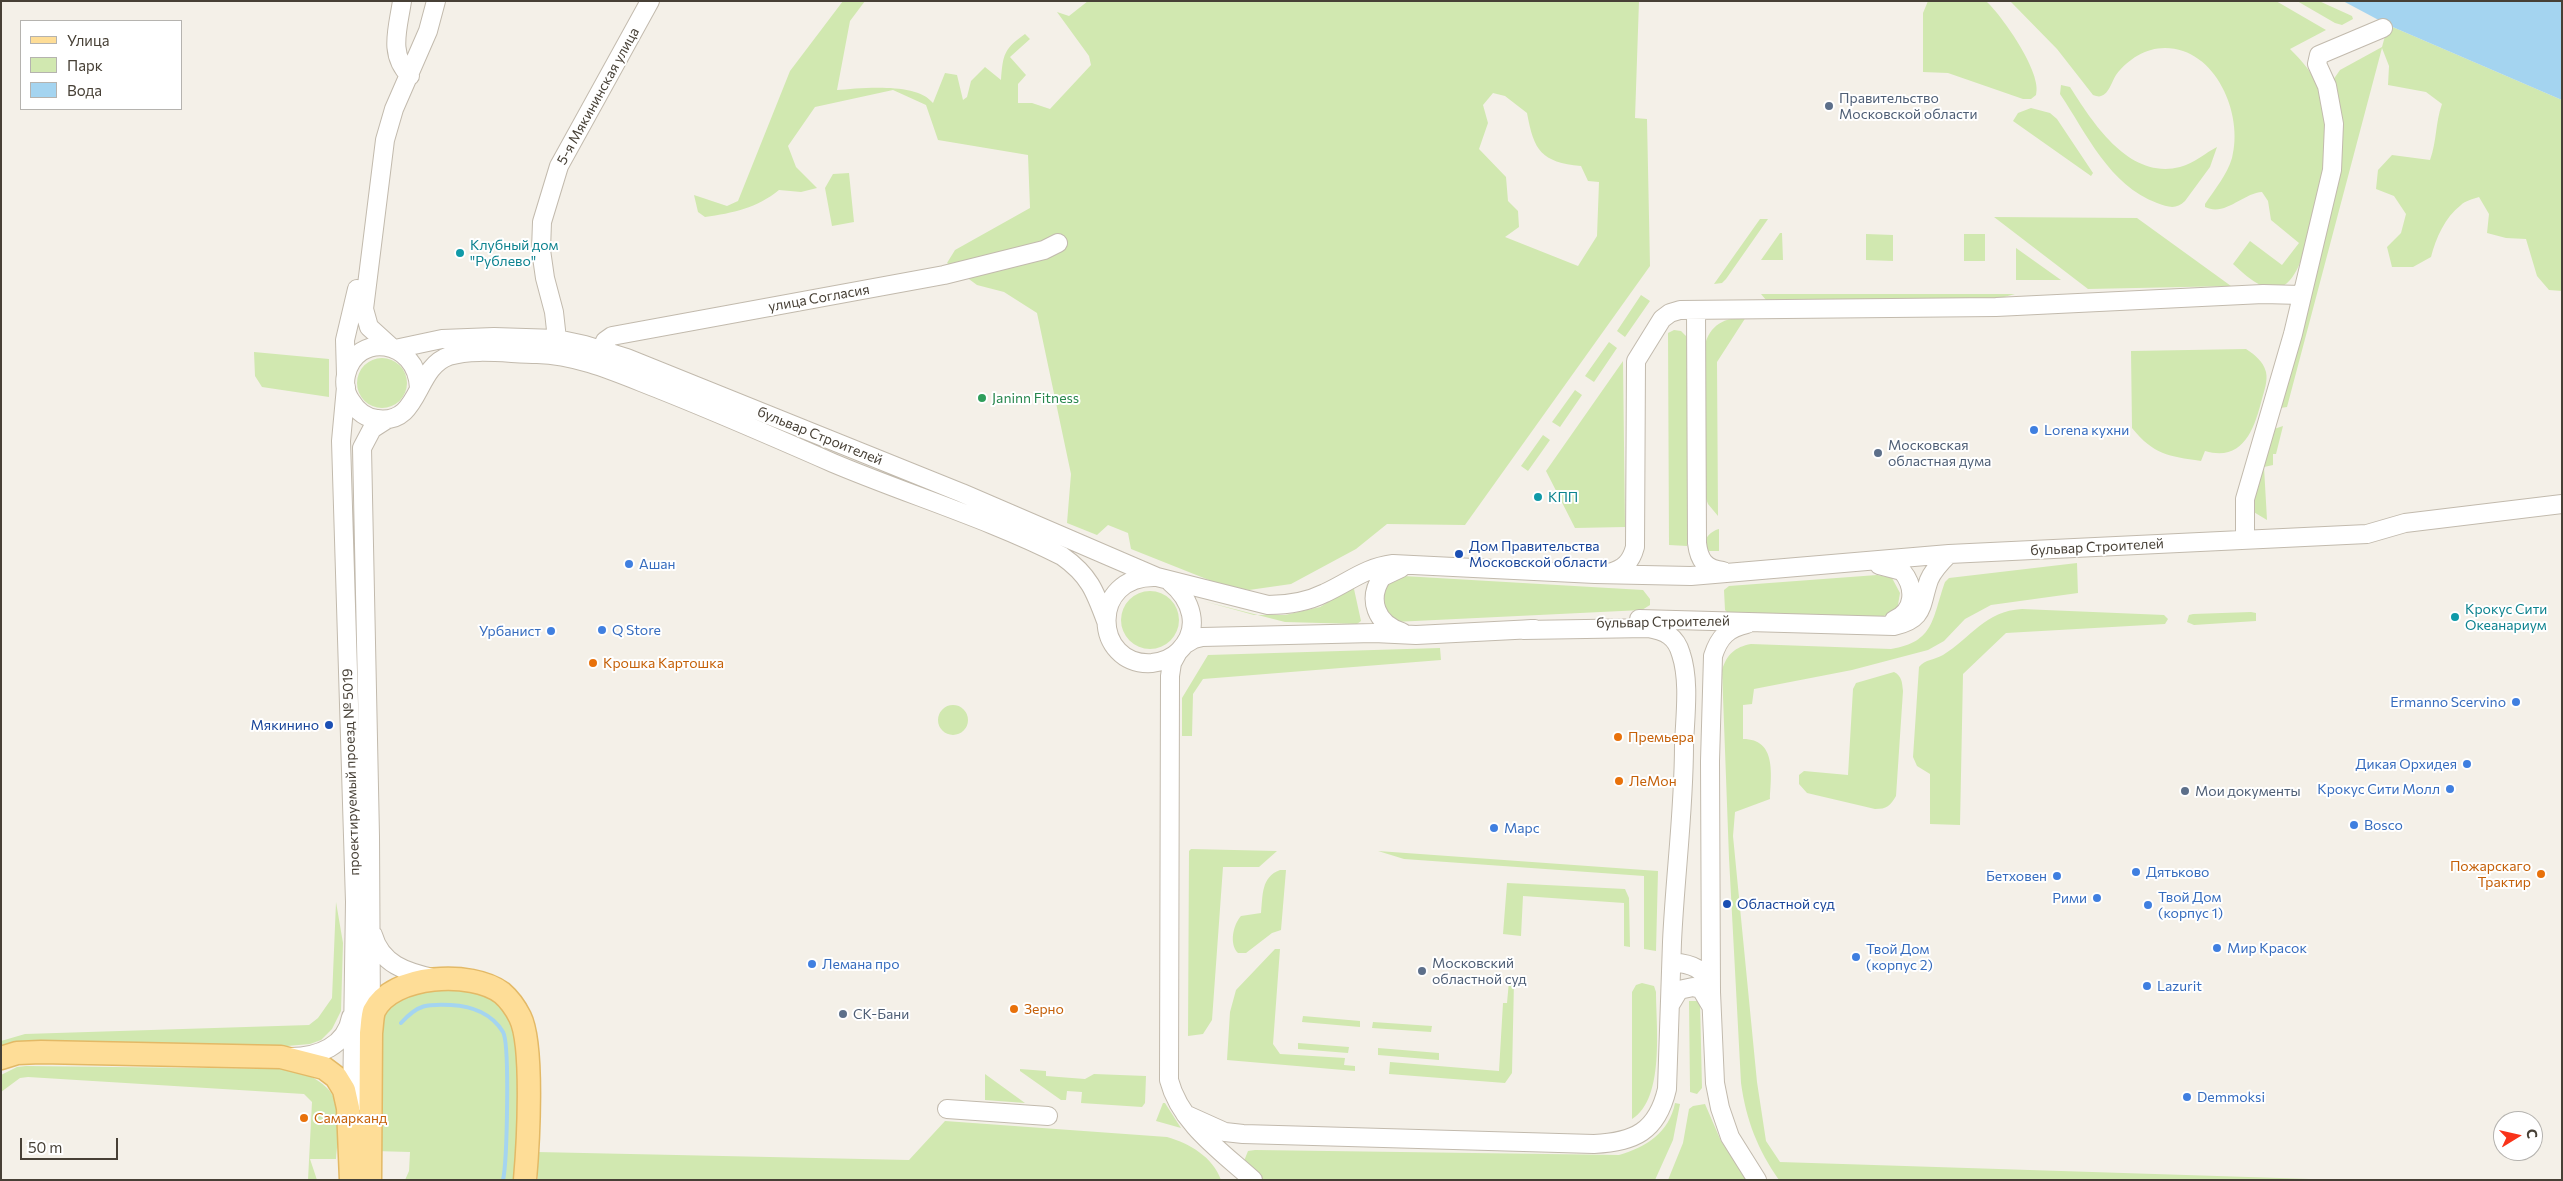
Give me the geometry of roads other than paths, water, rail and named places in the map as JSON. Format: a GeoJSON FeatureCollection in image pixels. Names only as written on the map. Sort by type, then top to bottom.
{"type":"FeatureCollection","features":[{"type":"Feature","properties":{"kind":"main road"},"geometry":{"type":"LineString","coordinates":[[371,1033],[374,1011],[384,998],[397,989],[436,979],[476,982],[502,994],[521,1019],[527,1050],[527,1173]]}},
{"type":"Feature","properties":{"kind":"main road","name":"проектируемый проезд № 5019"},"geometry":{"type":"LineString","coordinates":[[361,1169],[371,1033]]}},
{"type":"Feature","properties":{"kind":"main road"},"geometry":{"type":"LineString","coordinates":[[1,1058],[17,1053],[41,1052],[281,1057],[324,1068],[336,1077],[344,1090],[361,1169]]}},
{"type":"Feature","properties":{"kind":"street"},"geometry":{"type":"LineString","coordinates":[[402,1],[395,55],[403,69],[410,76]]}},
{"type":"Feature","properties":{"kind":"street"},"geometry":{"type":"LineString","coordinates":[[419,388],[414,364],[406,355],[393,348],[370,327],[364,309],[385,140],[394,109],[410,76],[428,30],[436,1]]}},
{"type":"Feature","properties":{"kind":"street","name":"5-я Мякининская улица"},"geometry":{"type":"LineString","coordinates":[[557,339],[554,312],[545,278],[541,250],[542,222],[559,166],[650,1]]}},
{"type":"Feature","properties":{"kind":"street"},"geometry":{"type":"LineString","coordinates":[[2245,540],[2245,499],[2293,334],[2300,295],[2315,244],[2332,162],[2333,114],[2328,86],[2317,64],[2319,55],[2382,28]]}},
{"type":"Feature","properties":{"kind":"street"},"geometry":{"type":"LineString","coordinates":[[374,220],[345,340],[346,381],[348,398],[355,408],[364,415],[386,420]]}},
{"type":"Feature","properties":{"kind":"street","name":"улица Согласия"},"geometry":{"type":"LineString","coordinates":[[598,358],[612,336],[944,276],[1044,250],[1058,243]]}},
{"type":"Feature","properties":{"kind":"street"},"geometry":{"type":"LineString","coordinates":[[1595,574],[1621,569],[1632,557],[1635,548],[1636,361],[1662,319],[1670,312],[1696,310],[1996,307],[2263,294],[2300,295]]}},
{"type":"Feature","properties":{"kind":"street"},"geometry":{"type":"LineString","coordinates":[[1696,310],[1697,543],[1701,562],[1707,567],[1732,572]]}},
{"type":"Feature","properties":{"kind":"street","name":"бульвар Строителей"},"geometry":{"type":"LineString","coordinates":[[346,381],[350,366],[363,352],[381,346],[393,348],[455,338],[557,339],[598,358],[624,375],[756,428],[834,463],[1047,548],[1072,563],[1086,578],[1097,594],[1106,621],[1108,634],[1114,645],[1122,654],[1146,663],[1159,662],[1194,639],[1202,638],[1374,633],[1416,635],[1523,630],[1621,619],[1900,625],[1916,617],[1922,607],[1930,578],[1949,554]]}},
{"type":"Feature","properties":{"kind":"street","name":"бульвар Строителей"},"geometry":{"type":"LineString","coordinates":[[386,420],[396,417],[411,406],[429,371],[443,359],[467,353],[545,354],[578,360],[627,358],[952,489],[1163,580],[1181,591],[1189,603],[1192,618],[1191,632],[1181,649]]}},
{"type":"Feature","properties":{"kind":"street","name":"проектируемый проезд № 5019"},"geometry":{"type":"LineString","coordinates":[[346,381],[341,441],[355,902],[353,999],[361,1169]]}},
{"type":"Feature","properties":{"kind":"street","name":"проектируемый проезд № 5019"},"geometry":{"type":"LineString","coordinates":[[371,1033],[362,448],[372,429],[386,420]]}},
{"type":"Feature","properties":{"kind":"street"},"geometry":{"type":"LineString","coordinates":[[2405,523],[2435,511],[2462,505],[2562,492]]}},
{"type":"Feature","properties":{"kind":"street"},"geometry":{"type":"LineString","coordinates":[[2405,523],[2562,504]]}},
{"type":"Feature","properties":{"kind":"street","name":"бульвар Строителей"},"geometry":{"type":"LineString","coordinates":[[1106,621],[1107,608],[1113,596],[1121,587],[1145,577],[1252,603],[1284,605],[1316,597],[1365,570],[1393,564],[1595,574],[1691,576],[1949,554],[2366,534],[2405,523]]}},
{"type":"Feature","properties":{"kind":"street","name":"бульвар Строителей"},"geometry":{"type":"LineString","coordinates":[[1867,562],[1902,571],[1911,587],[1909,609],[1901,616],[1880,626]]}},
{"type":"Feature","properties":{"kind":"street","name":"бульвар Строителей"},"geometry":{"type":"LineString","coordinates":[[1416,635],[1394,630],[1383,622],[1376,611],[1374,596],[1378,582],[1387,573],[1418,564]]}},
{"type":"Feature","properties":{"kind":"street"},"geometry":{"type":"LineString","coordinates":[[1757,1180],[1730,1137],[1720,1108],[1715,1083],[1711,999],[1710,752],[1713,656],[1717,643],[1724,634],[1734,627],[1770,621]]}},
{"type":"Feature","properties":{"kind":"street"},"geometry":{"type":"LineString","coordinates":[[1185,1114],[1225,1132],[1243,1134],[1594,1144],[1618,1142],[1634,1137],[1646,1129],[1663,1106],[1667,1090],[1672,962],[1684,761],[1685,683],[1682,656],[1678,645],[1663,631],[1648,628],[1523,630]]}},
{"type":"Feature","properties":{"kind":"street"},"geometry":{"type":"LineString","coordinates":[[1181,649],[1172,664],[1170,676],[1168,1070],[1172,1092],[1185,1114],[1205,1137],[1253,1180]]}},
{"type":"Feature","properties":{"kind":"street"},"geometry":{"type":"LineString","coordinates":[[370,925],[381,952],[388,961],[414,974],[436,979]]}},
{"type":"Feature","properties":{"kind":"street"},"geometry":{"type":"LineString","coordinates":[[1672,962],[1696,967],[1704,973],[1711,999]]}},
{"type":"Feature","properties":{"kind":"street"},"geometry":{"type":"LineString","coordinates":[[1670,1005],[1679,990],[1693,987],[1701,989],[1711,999]]}},
{"type":"Feature","properties":{"kind":"street"},"geometry":{"type":"LineString","coordinates":[[281,1057],[305,1057],[323,1052],[336,1044],[350,1020],[353,999]]}},
{"type":"Feature","properties":{"kind":"street"},"geometry":{"type":"LineString","coordinates":[[948,1109],[1048,1116]]}},
{"type":"Feature","properties":{"kind":"water"},"geometry":{"type":"Polygon","coordinates":[[[2343,1],[2562,1],[2562,100],[2388,25],[2343,1]]]}},
{"type":"Feature","properties":{"kind":"waterway"},"geometry":{"type":"LineString","coordinates":[[401,1023],[423,1006],[451,1005],[481,1012],[493,1020],[503,1032],[507,1058],[507,1128],[503,1180]]}},
{"type":"Feature","properties":{"kind":"place","name":"Правительство Московской области"},"geometry":{"type":"Point","coordinates":[1829,106]}},
{"type":"Feature","properties":{"kind":"place","name":"Клубный дом \"Рублево\""},"geometry":{"type":"Point","coordinates":[460,253]}},
{"type":"Feature","properties":{"kind":"place","name":"Janinn Fitness"},"geometry":{"type":"Point","coordinates":[982,398]}},
{"type":"Feature","properties":{"kind":"place","name":"Lorena кухни"},"geometry":{"type":"Point","coordinates":[2034,430]}},
{"type":"Feature","properties":{"kind":"place","name":"Московская областная дума"},"geometry":{"type":"Point","coordinates":[1878,453]}},
{"type":"Feature","properties":{"kind":"place","name":"КПП"},"geometry":{"type":"Point","coordinates":[1538,497]}},
{"type":"Feature","properties":{"kind":"place","name":"Дом Правительства Московской области"},"geometry":{"type":"Point","coordinates":[1459,554]}},
{"type":"Feature","properties":{"kind":"place","name":"Ашан"},"geometry":{"type":"Point","coordinates":[629,564]}},
{"type":"Feature","properties":{"kind":"place","name":"Крокус Сити Океанариум"},"geometry":{"type":"Point","coordinates":[2455,617]}},
{"type":"Feature","properties":{"kind":"place","name":"Q Store"},"geometry":{"type":"Point","coordinates":[602,630]}},
{"type":"Feature","properties":{"kind":"place","name":"Урбанист"},"geometry":{"type":"Point","coordinates":[551,631]}},
{"type":"Feature","properties":{"kind":"place","name":"Крошка Картошка"},"geometry":{"type":"Point","coordinates":[593,663]}},
{"type":"Feature","properties":{"kind":"place","name":"Ermanno Scervino"},"geometry":{"type":"Point","coordinates":[2516,702]}},
{"type":"Feature","properties":{"kind":"place","name":"Мякинино"},"geometry":{"type":"Point","coordinates":[329,725]}},
{"type":"Feature","properties":{"kind":"place","name":"Премьера"},"geometry":{"type":"Point","coordinates":[1618,737]}},
{"type":"Feature","properties":{"kind":"place","name":"Дикая Орхидея"},"geometry":{"type":"Point","coordinates":[2467,764]}},
{"type":"Feature","properties":{"kind":"place","name":"ЛеМон"},"geometry":{"type":"Point","coordinates":[1619,781]}},
{"type":"Feature","properties":{"kind":"place","name":"Крокус Сити Молл"},"geometry":{"type":"Point","coordinates":[2450,789]}},
{"type":"Feature","properties":{"kind":"place","name":"Мои документы"},"geometry":{"type":"Point","coordinates":[2185,791]}},
{"type":"Feature","properties":{"kind":"place","name":"Bosco"},"geometry":{"type":"Point","coordinates":[2354,825]}},
{"type":"Feature","properties":{"kind":"place","name":"Марс"},"geometry":{"type":"Point","coordinates":[1494,828]}},
{"type":"Feature","properties":{"kind":"place","name":"Дятьково"},"geometry":{"type":"Point","coordinates":[2136,872]}},
{"type":"Feature","properties":{"kind":"place","name":"Пожарскаго Трактир"},"geometry":{"type":"Point","coordinates":[2541,874]}},
{"type":"Feature","properties":{"kind":"place","name":"Бетховен"},"geometry":{"type":"Point","coordinates":[2057,876]}},
{"type":"Feature","properties":{"kind":"place","name":"Рими"},"geometry":{"type":"Point","coordinates":[2097,898]}},
{"type":"Feature","properties":{"kind":"place","name":"Областной суд"},"geometry":{"type":"Point","coordinates":[1727,904]}},
{"type":"Feature","properties":{"kind":"place","name":"Твой Дом (корпус 1)"},"geometry":{"type":"Point","coordinates":[2148,905]}},
{"type":"Feature","properties":{"kind":"place","name":"Мир Красок"},"geometry":{"type":"Point","coordinates":[2217,948]}},
{"type":"Feature","properties":{"kind":"place","name":"Твой Дом (корпус 2)"},"geometry":{"type":"Point","coordinates":[1856,957]}},
{"type":"Feature","properties":{"kind":"place","name":"Лемана про"},"geometry":{"type":"Point","coordinates":[812,964]}},
{"type":"Feature","properties":{"kind":"place","name":"Московский областной суд"},"geometry":{"type":"Point","coordinates":[1422,971]}},
{"type":"Feature","properties":{"kind":"place","name":"Lazurit"},"geometry":{"type":"Point","coordinates":[2147,986]}},
{"type":"Feature","properties":{"kind":"place","name":"Зерно"},"geometry":{"type":"Point","coordinates":[1014,1009]}},
{"type":"Feature","properties":{"kind":"place","name":"СК-Бани"},"geometry":{"type":"Point","coordinates":[843,1014]}},
{"type":"Feature","properties":{"kind":"place","name":"Demmoksi"},"geometry":{"type":"Point","coordinates":[2187,1097]}},
{"type":"Feature","properties":{"kind":"place","name":"Самарканд"},"geometry":{"type":"Point","coordinates":[304,1118]}}]}
